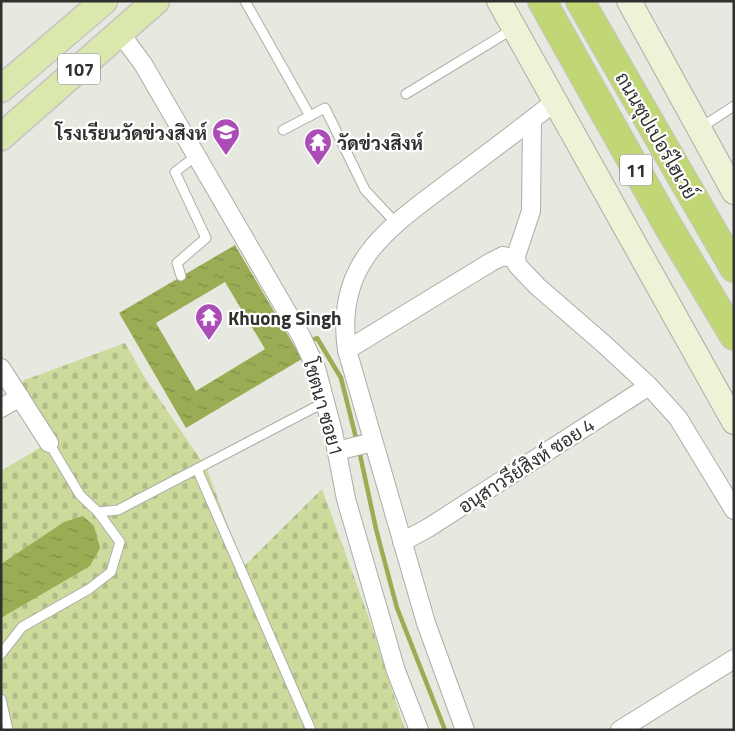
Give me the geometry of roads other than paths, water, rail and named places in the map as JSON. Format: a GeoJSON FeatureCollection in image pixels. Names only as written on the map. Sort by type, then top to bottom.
{"type":"FeatureCollection","features":[{"type":"Feature","properties":{"kind":"highway","name":"ถนนซุปเปอร์ไฮเวย์"},"geometry":{"type":"LineString","coordinates":[[542,1],[668,226],[734,336]]}},
{"type":"Feature","properties":{"kind":"highway","name":"ถนนซุปเปอร์ไฮเวย์"},"geometry":{"type":"LineString","coordinates":[[580,1],[734,268]]}},
{"type":"Feature","properties":{"kind":"main road","name":"107"},"geometry":{"type":"LineString","coordinates":[[1,89],[104,1]]}},
{"type":"Feature","properties":{"kind":"main road","name":"107"},"geometry":{"type":"LineString","coordinates":[[1,137],[156,1]]}},
{"type":"Feature","properties":{"kind":"main road"},"geometry":{"type":"LineString","coordinates":[[499,1],[734,422]]}},
{"type":"Feature","properties":{"kind":"main road"},"geometry":{"type":"LineString","coordinates":[[629,1],[734,192]]}},
{"type":"Feature","properties":{"kind":"street","name":"โชตนา ซอย1"},"geometry":{"type":"LineString","coordinates":[[120,33],[143,64],[301,336],[316,368],[337,451],[346,498],[396,671],[419,730]]}},
{"type":"Feature","properties":{"kind":"street"},"geometry":{"type":"LineString","coordinates":[[465,730],[426,623],[402,542],[347,350],[345,320],[354,277],[371,248],[396,223],[556,101]]}},
{"type":"Feature","properties":{"kind":"street"},"geometry":{"type":"LineString","coordinates":[[532,120],[531,211],[515,259],[518,267],[532,282],[649,386],[678,418],[734,510]]}},
{"type":"Feature","properties":{"kind":"street"},"geometry":{"type":"LineString","coordinates":[[347,350],[491,262],[503,256],[515,259]]}},
{"type":"Feature","properties":{"kind":"street"},"geometry":{"type":"LineString","coordinates":[[1,368],[49,443]]}},
{"type":"Feature","properties":{"kind":"street","name":"อนุสาวรีย์สิงห์ ซอย 4"},"geometry":{"type":"LineString","coordinates":[[402,542],[428,528],[649,386]]}},
{"type":"Feature","properties":{"kind":"street"},"geometry":{"type":"LineString","coordinates":[[1,408],[20,397]]}},
{"type":"Feature","properties":{"kind":"street"},"geometry":{"type":"LineString","coordinates":[[337,451],[374,442]]}},
{"type":"Feature","properties":{"kind":"street"},"geometry":{"type":"LineString","coordinates":[[620,730],[734,659]]}},
{"type":"Feature","properties":{"kind":"lane"},"geometry":{"type":"LineString","coordinates":[[245,1],[310,116]]}},
{"type":"Feature","properties":{"kind":"lane"},"geometry":{"type":"LineString","coordinates":[[406,94],[514,28]]}},
{"type":"Feature","properties":{"kind":"lane"},"geometry":{"type":"LineString","coordinates":[[698,129],[734,106]]}},
{"type":"Feature","properties":{"kind":"lane"},"geometry":{"type":"LineString","coordinates":[[283,130],[325,108],[365,190],[396,223]]}},
{"type":"Feature","properties":{"kind":"lane"},"geometry":{"type":"LineString","coordinates":[[181,276],[177,263],[206,238],[175,172],[196,156]]}},
{"type":"Feature","properties":{"kind":"lane"},"geometry":{"type":"LineString","coordinates":[[98,512],[118,510],[325,402]]}},
{"type":"Feature","properties":{"kind":"lane"},"geometry":{"type":"LineString","coordinates":[[1,654],[22,627],[89,589],[111,572],[120,542],[98,512],[80,495],[49,443]]}},
{"type":"Feature","properties":{"kind":"lane"},"geometry":{"type":"LineString","coordinates":[[197,469],[311,730]]}},
{"type":"Feature","properties":{"kind":"lane"},"geometry":{"type":"LineString","coordinates":[[1,699],[8,730]]}},
{"type":"Feature","properties":{"kind":"water"},"geometry":{"type":"Polygon","coordinates":[[[235,245],[302,359],[186,428],[119,313],[235,245]],[[225,282],[156,323],[196,391],[265,349],[225,282]]]}},
{"type":"Feature","properties":{"kind":"water"},"geometry":{"type":"Polygon","coordinates":[[[83,516],[94,526],[100,548],[90,566],[1,618],[1,564],[64,522],[83,516]]]}},
{"type":"Feature","properties":{"kind":"waterway"},"geometry":{"type":"LineString","coordinates":[[308,342],[317,338],[341,378],[357,442]]}},
{"type":"Feature","properties":{"kind":"waterway"},"geometry":{"type":"LineString","coordinates":[[359,450],[376,529],[397,608],[445,730]]}},
{"type":"Feature","properties":{"kind":"place","name":"โรงเรียนวัดข่วงสิงห์"},"geometry":{"type":"Point","coordinates":[226,156]}},
{"type":"Feature","properties":{"kind":"place","name":"วัดข่วงสิงห์"},"geometry":{"type":"Point","coordinates":[318,166]}},
{"type":"Feature","properties":{"kind":"place","name":"Khuong Singh"},"geometry":{"type":"Point","coordinates":[209,341]}}]}
